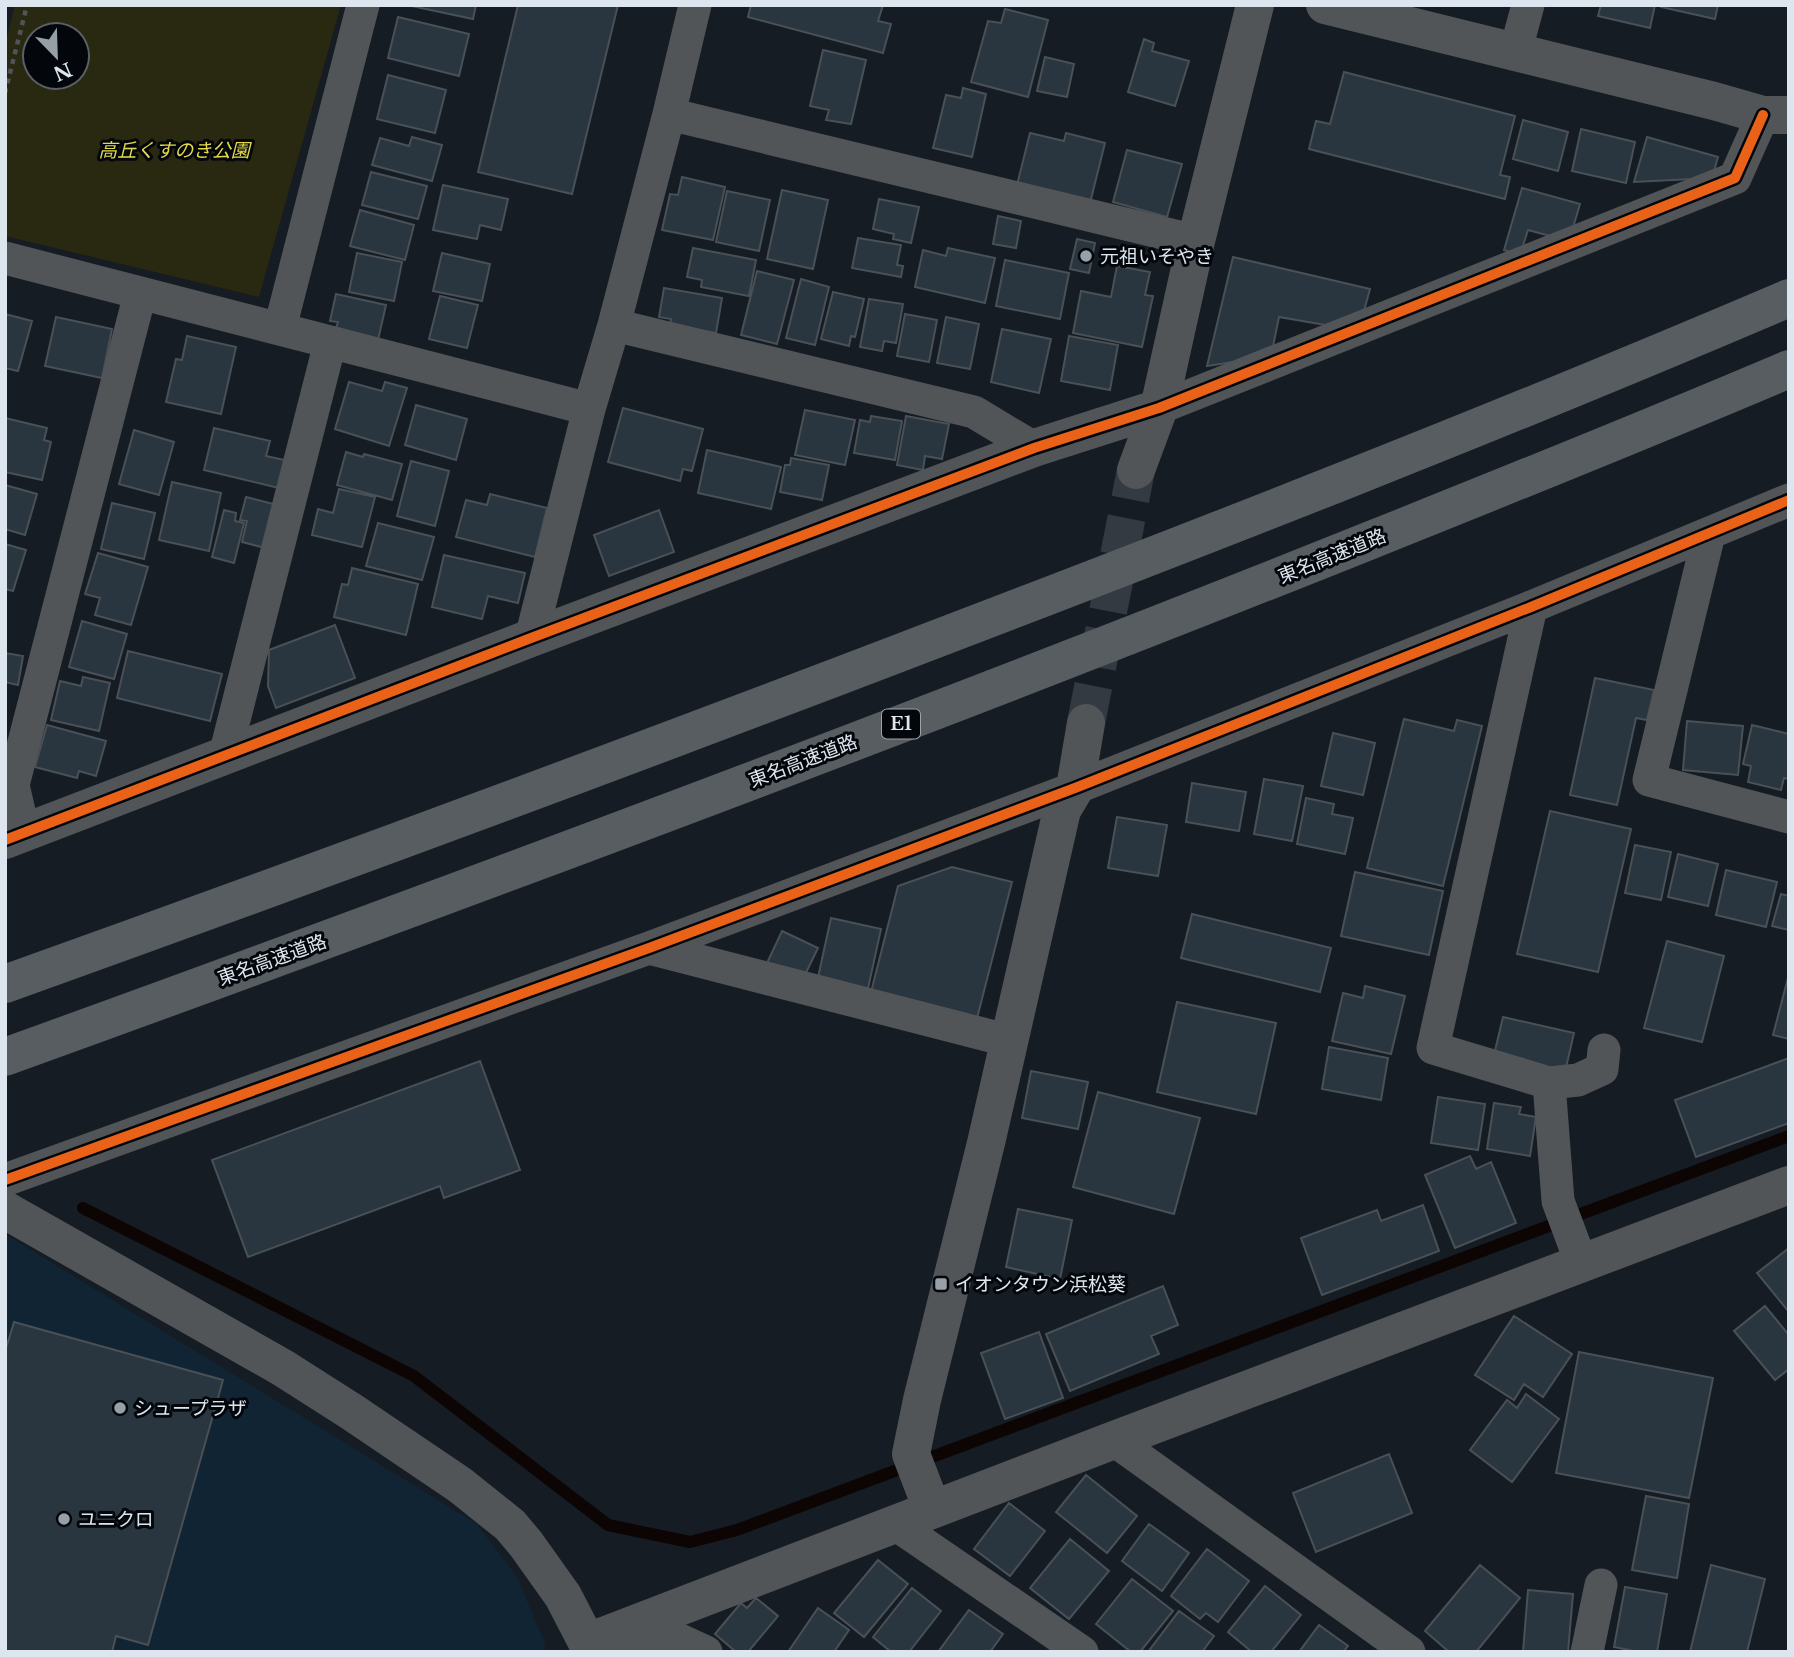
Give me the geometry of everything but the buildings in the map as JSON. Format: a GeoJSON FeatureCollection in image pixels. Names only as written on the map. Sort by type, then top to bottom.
{"type":"FeatureCollection","features":[{"type":"Feature","properties":{"kind":"highway"},"geometry":{"type":"LineString","coordinates":[[5,984],[598,768],[1137,563],[1646,359],[1789,298]]}},
{"type":"Feature","properties":{"kind":"highway","name":"東名高速道路"},"geometry":{"type":"LineString","coordinates":[[5,1057],[634,826],[1158,626],[1671,420],[1789,369]]}},
{"type":"Feature","properties":{"kind":"street"},"geometry":{"type":"LineString","coordinates":[[281,328],[363,5]]}},
{"type":"Feature","properties":{"kind":"street"},"geometry":{"type":"LineString","coordinates":[[531,638],[589,409],[614,325],[669,114],[695,5]]}},
{"type":"Feature","properties":{"kind":"street"},"geometry":{"type":"LineString","coordinates":[[1136,470],[1159,408],[1196,241],[1255,5]]}},
{"type":"Feature","properties":{"kind":"street"},"geometry":{"type":"LineString","coordinates":[[140,294],[13,785],[15,836],[1034,448],[1159,408],[1735,178],[1776,115],[1325,5]]}},
{"type":"Feature","properties":{"kind":"street"},"geometry":{"type":"LineString","coordinates":[[1515,53],[1528,5]]}},
{"type":"Feature","properties":{"kind":"street"},"geometry":{"type":"LineString","coordinates":[[669,114],[1196,241]]}},
{"type":"Feature","properties":{"kind":"street"},"geometry":{"type":"LineString","coordinates":[[5,258],[589,409]]}},
{"type":"Feature","properties":{"kind":"street"},"geometry":{"type":"LineString","coordinates":[[614,325],[974,412],[1034,448]]}},
{"type":"Feature","properties":{"kind":"street"},"geometry":{"type":"LineString","coordinates":[[225,755],[330,343]]}},
{"type":"Feature","properties":{"kind":"street"},"geometry":{"type":"LineString","coordinates":[[5,1180],[649,948],[1075,788],[1531,607],[1789,500]]}},
{"type":"Feature","properties":{"kind":"street"},"geometry":{"type":"LineString","coordinates":[[1709,534],[1649,780],[1789,817]]}},
{"type":"Feature","properties":{"kind":"street"},"geometry":{"type":"LineString","coordinates":[[1531,607],[1433,1048],[1549,1083],[1578,1080],[1602,1069],[1604,1050]]}},
{"type":"Feature","properties":{"kind":"street"},"geometry":{"type":"LineString","coordinates":[[928,1500],[911,1454],[1010,1041],[1062,810],[1075,788],[1086,723]]}},
{"type":"Feature","properties":{"kind":"street"},"geometry":{"type":"LineString","coordinates":[[649,948],[1010,1041]]}},
{"type":"Feature","properties":{"kind":"street"},"geometry":{"type":"LineString","coordinates":[[1549,1083],[1559,1201],[1578,1255]]}},
{"type":"Feature","properties":{"kind":"street"},"geometry":{"type":"LineString","coordinates":[[590,1647],[895,1524],[928,1500],[1114,1440],[1578,1255],[1789,1185]]}},
{"type":"Feature","properties":{"kind":"street"},"geometry":{"type":"LineString","coordinates":[[5,1210],[283,1368],[460,1485],[510,1525],[526,1544],[563,1596],[590,1647]]}},
{"type":"Feature","properties":{"kind":"street"},"geometry":{"type":"LineString","coordinates":[[1114,1440],[1409,1652]]}},
{"type":"Feature","properties":{"kind":"street"},"geometry":{"type":"LineString","coordinates":[[895,1524],[1082,1652]]}},
{"type":"Feature","properties":{"kind":"street"},"geometry":{"type":"LineString","coordinates":[[1587,1652],[1601,1585]]}},
{"type":"Feature","properties":{"kind":"street"},"geometry":{"type":"LineString","coordinates":[[590,1647],[669,1635],[706,1652]]}},
{"type":"Feature","properties":{"kind":"path"},"geometry":{"type":"LineString","coordinates":[[5,93],[27,5]]}},
{"type":"Feature","properties":{"kind":"shaded area"},"geometry":{"type":"Polygon","coordinates":[[[5,1234],[477,1524],[517,1577],[544,1641],[546,1652],[5,1652],[5,1234]]]}},
{"type":"Feature","properties":{"kind":"green space","name":"高丘くすのき公園"},"geometry":{"type":"Polygon","coordinates":[[[15,5],[341,5],[259,297],[5,236],[5,45],[15,5]]]}},
{"type":"Feature","properties":{"kind":"waterway"},"geometry":{"type":"LineString","coordinates":[[83,1208],[414,1376],[608,1525],[690,1542],[737,1530],[1789,1136]]}},
{"type":"Feature","properties":{"kind":"tunnel"},"geometry":{"type":"LineString","coordinates":[[1086,723],[1136,470]]}},
{"type":"Feature","properties":{"kind":"cycle path"},"geometry":{"type":"LineString","coordinates":[[5,840],[1034,448],[1159,408],[1735,178],[1763,115]]}},
{"type":"Feature","properties":{"kind":"cycle path"},"geometry":{"type":"LineString","coordinates":[[5,1180],[649,948],[1075,788],[1531,607],[1789,500]]}},
{"type":"Feature","properties":{"kind":"place","name":"元祖いそやき"},"geometry":{"type":"Point","coordinates":[1086,256]}},
{"type":"Feature","properties":{"kind":"place","name":"イオンタウン浜松葵"},"geometry":{"type":"Point","coordinates":[941,1284]}},
{"type":"Feature","properties":{"kind":"place","name":"シュープラザ"},"geometry":{"type":"Point","coordinates":[120,1408]}},
{"type":"Feature","properties":{"kind":"place","name":"ユニクロ"},"geometry":{"type":"Point","coordinates":[64,1519]}}]}
